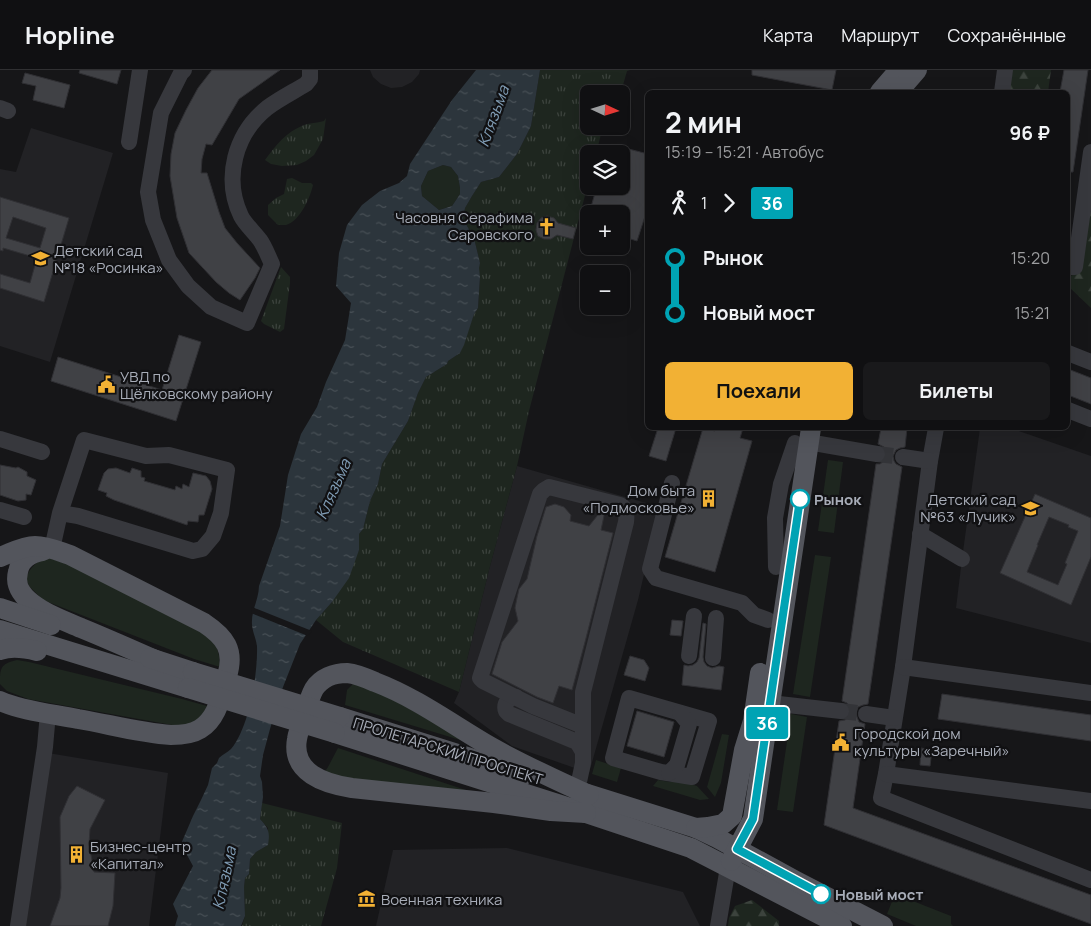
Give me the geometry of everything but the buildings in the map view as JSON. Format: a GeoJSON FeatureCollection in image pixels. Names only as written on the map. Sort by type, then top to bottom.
{"type":"FeatureCollection","features":[{"type":"Feature","properties":{"kind":"main road"},"geometry":{"type":"LineString","coordinates":[[883,90],[903,75]]}},
{"type":"Feature","properties":{"kind":"main road"},"geometry":{"type":"LineString","coordinates":[[696,828],[723,824],[732,816],[744,750],[753,721],[776,567],[803,435]]}},
{"type":"Feature","properties":{"kind":"main road"},"geometry":{"type":"LineString","coordinates":[[728,867],[753,819],[770,703],[803,435]]}},
{"type":"Feature","properties":{"kind":"main road"},"geometry":{"type":"LineString","coordinates":[[0,557],[34,546],[70,555],[204,622],[222,636],[228,645],[230,661],[229,670],[213,717],[208,724],[188,734],[172,735],[148,732],[39,711],[0,701]]}},
{"type":"Feature","properties":{"kind":"main road"},"geometry":{"type":"LineString","coordinates":[[52,549],[36,552],[19,566],[16,578],[18,588],[27,599],[44,612],[161,671]]}},
{"type":"Feature","properties":{"kind":"main road","name":"ПРОЛЕТАРСКИЙ ПРОСПЕКТ"},"geometry":{"type":"LineString","coordinates":[[0,608],[161,671]]}},
{"type":"Feature","properties":{"kind":"main road","name":"ПРОЛЕТАРСКИЙ ПРОСПЕКТ"},"geometry":{"type":"LineString","coordinates":[[0,630],[161,671],[582,797],[696,828],[883,926]]}},
{"type":"Feature","properties":{"kind":"main road"},"geometry":{"type":"LineString","coordinates":[[0,650],[8,648],[33,650],[161,671]]}},
{"type":"Feature","properties":{"kind":"main road"},"geometry":{"type":"LineString","coordinates":[[335,674],[363,677],[393,689],[582,797],[551,811],[352,788],[332,784],[316,778],[303,767],[297,753],[297,738],[311,696],[322,680],[335,674]]}},
{"type":"Feature","properties":{"kind":"main road"},"geometry":{"type":"LineString","coordinates":[[0,690],[39,711]]}},
{"type":"Feature","properties":{"kind":"main road","name":"ПРОЛЕТАРСКИЙ ПРОСПЕКТ"},"geometry":{"type":"LineString","coordinates":[[582,797],[691,848],[842,926]]}},
{"type":"Feature","properties":{"kind":"street"},"geometry":{"type":"LineString","coordinates":[[130,142],[140,70]]}},
{"type":"Feature","properties":{"kind":"street"},"geometry":{"type":"LineString","coordinates":[[184,70],[161,113],[148,192],[153,220],[169,260],[188,286],[211,307],[246,323],[272,264],[262,242],[242,216],[234,191],[233,168],[238,147],[248,127],[266,109],[306,84],[310,79],[310,70]]}},
{"type":"Feature","properties":{"kind":"street"},"geometry":{"type":"LineString","coordinates":[[1002,90],[1005,70]]}},
{"type":"Feature","properties":{"kind":"street"},"geometry":{"type":"LineString","coordinates":[[1070,267],[1075,267],[1091,152]]}},
{"type":"Feature","properties":{"kind":"street"},"geometry":{"type":"LineString","coordinates":[[1070,354],[1091,362]]}},
{"type":"Feature","properties":{"kind":"street"},"geometry":{"type":"LineString","coordinates":[[1070,411],[1091,420]]}},
{"type":"Feature","properties":{"kind":"street"},"geometry":{"type":"LineString","coordinates":[[936,430],[903,667],[881,798],[1091,880]]}},
{"type":"Feature","properties":{"kind":"street"},"geometry":{"type":"LineString","coordinates":[[803,435],[877,454]]}},
{"type":"Feature","properties":{"kind":"street"},"geometry":{"type":"LineString","coordinates":[[0,439],[42,452]]}},
{"type":"Feature","properties":{"kind":"street"},"geometry":{"type":"LineString","coordinates":[[52,549],[60,513],[84,440],[146,456],[169,455],[227,470],[221,513],[213,536],[202,549],[194,551],[78,516],[60,513]]}},
{"type":"Feature","properties":{"kind":"street"},"geometry":{"type":"LineString","coordinates":[[903,457],[930,461]]}},
{"type":"Feature","properties":{"kind":"street"},"geometry":{"type":"LineString","coordinates":[[672,483],[650,569],[656,578],[742,603],[754,615],[768,620]]}},
{"type":"Feature","properties":{"kind":"street"},"geometry":{"type":"LineString","coordinates":[[582,797],[583,763],[583,726],[583,692],[626,522],[626,511],[620,505],[554,488],[547,488],[540,494],[480,678],[533,706],[583,726]]}},
{"type":"Feature","properties":{"kind":"street"},"geometry":{"type":"LineString","coordinates":[[0,510],[24,517]]}},
{"type":"Feature","properties":{"kind":"street"},"geometry":{"type":"LineString","coordinates":[[920,534],[962,560]]}},
{"type":"Feature","properties":{"kind":"street"},"geometry":{"type":"LineString","coordinates":[[695,656],[699,616],[695,656]]}},
{"type":"Feature","properties":{"kind":"street"},"geometry":{"type":"LineString","coordinates":[[903,667],[1091,693]]}},
{"type":"Feature","properties":{"kind":"street"},"geometry":{"type":"LineString","coordinates":[[516,697],[506,702],[506,711],[509,714],[577,742],[583,752]]}},
{"type":"Feature","properties":{"kind":"street"},"geometry":{"type":"LineString","coordinates":[[629,698],[708,721],[692,777],[670,773],[652,770],[613,758],[629,698]]}},
{"type":"Feature","properties":{"kind":"street"},"geometry":{"type":"LineString","coordinates":[[770,703],[841,711]]}},
{"type":"Feature","properties":{"kind":"street"},"geometry":{"type":"LineString","coordinates":[[18,926],[45,747],[39,711]]}},
{"type":"Feature","properties":{"kind":"street"},"geometry":{"type":"LineString","coordinates":[[866,714],[894,718]]}},
{"type":"Feature","properties":{"kind":"street"},"geometry":{"type":"LineString","coordinates":[[886,774],[1091,801]]}},
{"type":"Feature","properties":{"kind":"street"},"geometry":{"type":"LineString","coordinates":[[718,926],[728,867]]}},
{"type":"Feature","properties":{"kind":"shaded area"},"geometry":{"type":"Polygon","coordinates":[[[370,70],[420,70],[412,82],[402,87],[391,88],[381,84],[373,77],[370,70]]]}},
{"type":"Feature","properties":{"kind":"shaded area","name":"Детский сад №18 «Росинка»"},"geometry":{"type":"Polygon","coordinates":[[[31,128],[113,153],[50,362],[0,346],[0,169],[16,172],[31,128]]]}},
{"type":"Feature","properties":{"kind":"shaded area","name":"Детский сад №63 «Лучик»"},"geometry":{"type":"Polygon","coordinates":[[[980,430],[1016,430],[1091,456],[1091,643],[956,608],[980,430]]]}},
{"type":"Feature","properties":{"kind":"shaded area"},"geometry":{"type":"Polygon","coordinates":[[[517,466],[660,507],[638,600],[589,773],[512,746],[454,703],[459,692],[517,466]]]}},
{"type":"Feature","properties":{"kind":"shaded area"},"geometry":{"type":"Polygon","coordinates":[[[48,753],[168,773],[149,926],[23,926],[48,753]]]}},
{"type":"Feature","properties":{"kind":"shaded area"},"geometry":{"type":"Polygon","coordinates":[[[507,848],[683,892],[700,926],[376,926],[393,850],[507,848]]]}},
{"type":"Feature","properties":{"kind":"green space"},"geometry":{"type":"Polygon","coordinates":[[[540,70],[630,70],[627,71],[623,85],[580,85],[580,135],[601,135],[598,145],[580,145],[580,195],[585,195],[583,205],[580,205],[580,215],[459,692],[343,642],[316,620],[332,602],[359,550],[359,534],[363,529],[370,501],[378,484],[382,464],[408,421],[426,377],[460,353],[478,308],[480,277],[478,268],[480,263],[474,238],[463,219],[465,208],[481,182],[499,177],[517,154],[531,126],[540,70]],[[547,216],[538,222],[536,229],[540,236],[551,239],[559,229],[554,219],[547,216]]]}},
{"type":"Feature","properties":{"kind":"green space"},"geometry":{"type":"Polygon","coordinates":[[[1010,70],[1051,70],[1048,90],[1007,90],[1010,70]]]}},
{"type":"Feature","properties":{"kind":"green space"},"geometry":{"type":"Polygon","coordinates":[[[326,118],[323,139],[314,155],[306,161],[297,165],[282,166],[271,164],[265,160],[277,144],[292,131],[304,125],[324,121],[326,118]]]}},
{"type":"Feature","properties":{"kind":"green space"},"geometry":{"type":"Polygon","coordinates":[[[443,165],[451,167],[458,176],[460,194],[452,206],[439,210],[422,196],[421,186],[428,171],[443,165]]]}},
{"type":"Feature","properties":{"kind":"green space"},"geometry":{"type":"Polygon","coordinates":[[[292,178],[302,183],[311,183],[313,185],[312,190],[304,208],[296,219],[286,225],[278,225],[268,215],[268,205],[284,194],[287,179],[292,178]]]}},
{"type":"Feature","properties":{"kind":"green space"},"geometry":{"type":"Polygon","coordinates":[[[1091,186],[1091,308],[1070,288],[1070,276],[1080,272],[1091,186]]]}},
{"type":"Feature","properties":{"kind":"green space"},"geometry":{"type":"Polygon","coordinates":[[[281,267],[290,277],[290,283],[284,329],[280,332],[261,321],[281,267]]]}},
{"type":"Feature","properties":{"kind":"green space"},"geometry":{"type":"Polygon","coordinates":[[[828,460],[843,462],[834,533],[818,531],[828,460]]]}},
{"type":"Feature","properties":{"kind":"green space"},"geometry":{"type":"Polygon","coordinates":[[[815,555],[831,557],[810,697],[793,694],[815,555]]]}},
{"type":"Feature","properties":{"kind":"green space"},"geometry":{"type":"Polygon","coordinates":[[[46,557],[67,564],[201,631],[216,646],[220,667],[194,659],[43,600],[29,586],[26,578],[34,565],[46,557]]]}},
{"type":"Feature","properties":{"kind":"green space"},"geometry":{"type":"Polygon","coordinates":[[[17,660],[207,706],[198,721],[172,725],[28,699],[7,691],[0,684],[0,674],[4,665],[17,660]]]}},
{"type":"Feature","properties":{"kind":"green space"},"geometry":{"type":"Polygon","coordinates":[[[355,682],[367,685],[470,743],[345,705],[347,690],[355,682]]]}},
{"type":"Feature","properties":{"kind":"green space"},"geometry":{"type":"Polygon","coordinates":[[[791,714],[807,717],[793,812],[777,810],[791,714]]]}},
{"type":"Feature","properties":{"kind":"green space"},"geometry":{"type":"Polygon","coordinates":[[[722,734],[729,735],[721,783],[715,797],[707,787],[722,734]]]}},
{"type":"Feature","properties":{"kind":"green space"},"geometry":{"type":"Polygon","coordinates":[[[338,748],[472,792],[350,780],[324,773],[338,748]]]}},
{"type":"Feature","properties":{"kind":"green space"},"geometry":{"type":"Polygon","coordinates":[[[596,760],[621,768],[617,782],[592,774],[596,760]]]}},
{"type":"Feature","properties":{"kind":"green space"},"geometry":{"type":"Polygon","coordinates":[[[658,780],[670,782],[676,780],[697,786],[709,799],[700,800],[653,786],[658,780]]]}},
{"type":"Feature","properties":{"kind":"green space"},"geometry":{"type":"Polygon","coordinates":[[[262,803],[342,823],[337,868],[321,926],[242,926],[245,916],[245,878],[249,874],[250,859],[256,852],[268,845],[268,828],[260,819],[262,803]]]}},
{"type":"Feature","properties":{"kind":"green space"},"geometry":{"type":"Polygon","coordinates":[[[895,894],[951,916],[951,924],[953,926],[916,926],[887,914],[895,894]]]}},
{"type":"Feature","properties":{"kind":"green space"},"geometry":{"type":"Polygon","coordinates":[[[752,900],[779,921],[779,926],[728,926],[729,918],[735,906],[752,900]]]}},
{"type":"Feature","properties":{"kind":"water","name":"Клязьма"},"geometry":{"type":"Polygon","coordinates":[[[476,70],[540,70],[531,126],[517,154],[499,177],[481,182],[465,208],[463,219],[474,238],[480,263],[480,277],[478,308],[474,314],[464,345],[460,353],[448,361],[447,364],[426,377],[408,421],[382,464],[378,484],[370,501],[363,529],[359,534],[359,550],[349,578],[300,644],[283,687],[263,755],[260,776],[263,797],[260,819],[268,831],[268,845],[256,852],[250,859],[249,874],[245,878],[244,887],[245,916],[241,926],[175,926],[178,916],[173,904],[193,866],[181,844],[208,785],[212,768],[219,758],[231,749],[237,740],[243,728],[251,700],[257,658],[257,646],[252,619],[259,586],[280,526],[288,475],[301,434],[317,407],[345,340],[351,303],[336,286],[339,253],[347,225],[362,205],[380,191],[399,183],[407,176],[410,164],[452,100],[476,70]],[[443,165],[428,171],[421,186],[422,196],[439,210],[452,206],[460,194],[458,176],[451,167],[443,165]]]}},
{"type":"Feature","properties":{"kind":"pier"},"geometry":{"type":"Polygon","coordinates":[[[252,607],[312,631],[308,636],[251,613],[252,607]]]}},
{"type":"Feature","properties":{"kind":"tunnel"},"geometry":{"type":"LineString","coordinates":[[877,454],[903,457]]}},
{"type":"Feature","properties":{"kind":"tunnel"},"geometry":{"type":"LineString","coordinates":[[841,711],[866,714]]}},
{"type":"Feature","properties":{"kind":"bus line","name":"36"},"geometry":{"type":"LineString","coordinates":[[800,499],[753,819],[737,849],[821,894]]}},
{"type":"Feature","properties":{"kind":"place","name":"Часовня Серафима Саровского"},"geometry":{"type":"Point","coordinates":[547,226]}},
{"type":"Feature","properties":{"kind":"place","name":"Детский сад №18 «Росинка»"},"geometry":{"type":"Point","coordinates":[40,259]}},
{"type":"Feature","properties":{"kind":"place","name":"УВД по Щёлковскому району"},"geometry":{"type":"Point","coordinates":[106,385]}},
{"type":"Feature","properties":{"kind":"place","name":"Дом быта «Подмосковье»"},"geometry":{"type":"Point","coordinates":[709,499]}},
{"type":"Feature","properties":{"kind":"place","name":"Рынок"},"geometry":{"type":"Point","coordinates":[800,499]}},
{"type":"Feature","properties":{"kind":"place","name":"Детский сад №63 «Лучик»"},"geometry":{"type":"Point","coordinates":[1030,508]}},
{"type":"Feature","properties":{"kind":"place","name":"Городской дом культуры «Заречный»"},"geometry":{"type":"Point","coordinates":[840,742]}},
{"type":"Feature","properties":{"kind":"place","name":"Бизнес-центр «Капитал»"},"geometry":{"type":"Point","coordinates":[76,855]}},
{"type":"Feature","properties":{"kind":"place","name":"Новый мост"},"geometry":{"type":"Point","coordinates":[821,894]}},
{"type":"Feature","properties":{"kind":"place","name":"Военная техника"},"geometry":{"type":"Point","coordinates":[367,899]}}]}
